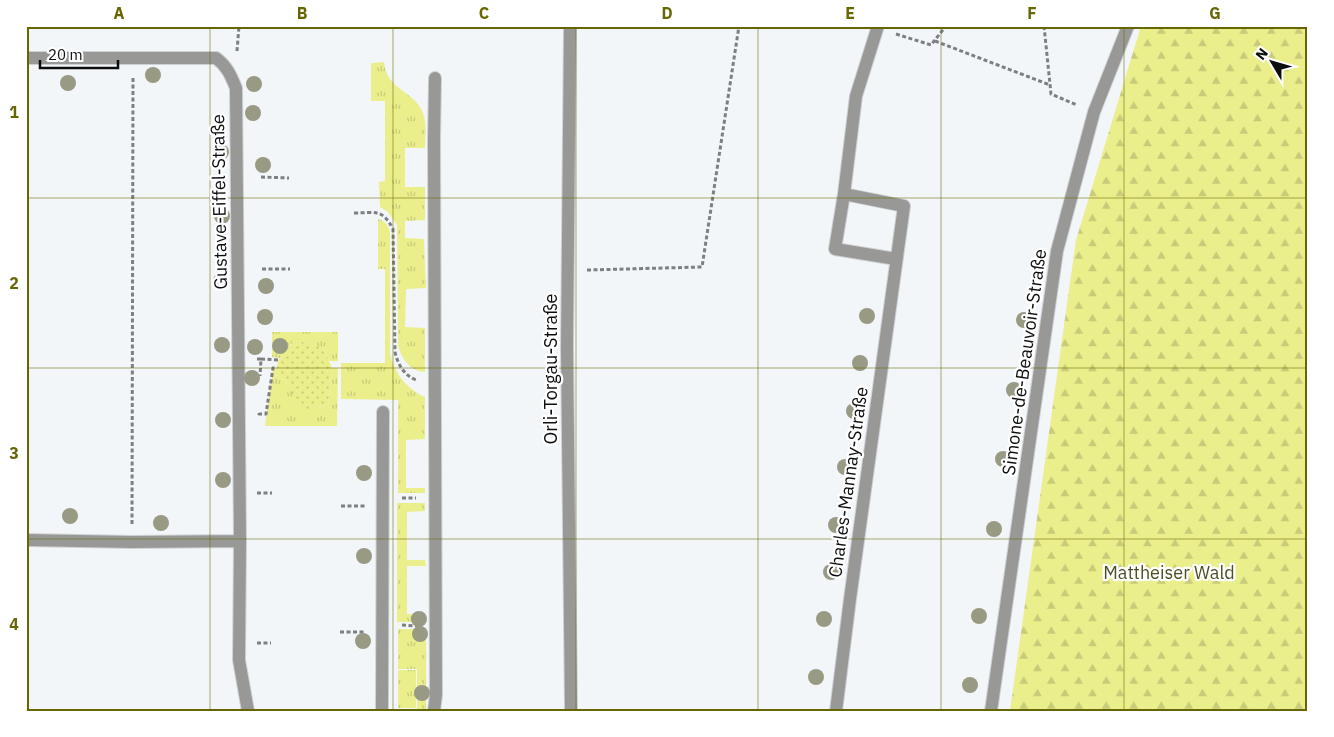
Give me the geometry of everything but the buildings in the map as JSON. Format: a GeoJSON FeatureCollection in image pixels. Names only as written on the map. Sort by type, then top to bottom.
{"type":"FeatureCollection","features":[{"type":"Feature","properties":{"kind":"street","name":"Orli-Torgau-Straße"},"geometry":{"type":"LineString","coordinates":[[570,26],[567,346],[571,711]]}},
{"type":"Feature","properties":{"kind":"street","name":"Simone-de-Beauvoir-Straße"},"geometry":{"type":"LineString","coordinates":[[991,711],[1057,251],[1094,112],[1128,26]]}},
{"type":"Feature","properties":{"kind":"street"},"geometry":{"type":"LineString","coordinates":[[878,27],[856,96],[835,249],[896,259]]}},
{"type":"Feature","properties":{"kind":"street","name":"Gustave-Eiffel-Straße"},"geometry":{"type":"LineString","coordinates":[[26,58],[216,58],[231,75],[236,88],[240,541],[239,660],[248,711]]}},
{"type":"Feature","properties":{"kind":"street"},"geometry":{"type":"LineString","coordinates":[[434,711],[436,695],[435,78]]}},
{"type":"Feature","properties":{"kind":"street","name":"Charles-Mannay-Straße"},"geometry":{"type":"LineString","coordinates":[[836,711],[904,206],[844,194]]}},
{"type":"Feature","properties":{"kind":"street"},"geometry":{"type":"LineString","coordinates":[[382,711],[383,412]]}},
{"type":"Feature","properties":{"kind":"street"},"geometry":{"type":"LineString","coordinates":[[26,540],[132,542],[240,541]]}},
{"type":"Feature","properties":{"kind":"path"},"geometry":{"type":"LineString","coordinates":[[568,270],[702,267],[739,26]]}},
{"type":"Feature","properties":{"kind":"path"},"geometry":{"type":"LineString","coordinates":[[878,27],[931,45],[946,26]]}},
{"type":"Feature","properties":{"kind":"path"},"geometry":{"type":"LineString","coordinates":[[1044,26],[1051,94],[1094,112]]}},
{"type":"Feature","properties":{"kind":"path"},"geometry":{"type":"LineString","coordinates":[[935,41],[1050,85]]}},
{"type":"Feature","properties":{"kind":"path"},"geometry":{"type":"LineString","coordinates":[[132,57],[132,542]]}},
{"type":"Feature","properties":{"kind":"path"},"geometry":{"type":"LineString","coordinates":[[261,177],[289,178]]}},
{"type":"Feature","properties":{"kind":"path"},"geometry":{"type":"LineString","coordinates":[[354,213],[379,213],[386,217],[393,230],[395,352],[397,362],[408,376],[420,382],[435,382]]}},
{"type":"Feature","properties":{"kind":"path"},"geometry":{"type":"LineString","coordinates":[[262,269],[290,269]]}},
{"type":"Feature","properties":{"kind":"path"},"geometry":{"type":"LineString","coordinates":[[260,377],[261,359]]}},
{"type":"Feature","properties":{"kind":"path"},"geometry":{"type":"LineString","coordinates":[[239,360],[279,360]]}},
{"type":"Feature","properties":{"kind":"path"},"geometry":{"type":"LineString","coordinates":[[259,405],[259,414],[266,414],[273,368],[276,368]]}},
{"type":"Feature","properties":{"kind":"path"},"geometry":{"type":"LineString","coordinates":[[261,494],[272,494]]}},
{"type":"Feature","properties":{"kind":"path"},"geometry":{"type":"LineString","coordinates":[[397,498],[424,498]]}},
{"type":"Feature","properties":{"kind":"path"},"geometry":{"type":"LineString","coordinates":[[397,625],[425,626]]}},
{"type":"Feature","properties":{"kind":"green space","name":"Mattheiser Wald"},"geometry":{"type":"Polygon","coordinates":[[[1141,26],[1308,26],[1308,711],[1010,711],[1076,240],[1141,26]]]}},
{"type":"Feature","properties":{"kind":"green space"},"geometry":{"type":"Polygon","coordinates":[[[384,62],[390,79],[419,106],[425,122],[425,148],[405,148],[405,187],[425,187],[425,220],[405,221],[405,238],[424,239],[426,288],[406,289],[405,327],[425,328],[425,372],[407,364],[398,346],[397,225],[388,212],[380,207],[379,182],[385,181],[385,101],[371,101],[371,63],[384,62]]]}},
{"type":"Feature","properties":{"kind":"green space"},"geometry":{"type":"Polygon","coordinates":[[[378,219],[386,224],[390,231],[390,353],[398,374],[412,390],[425,397],[425,439],[406,440],[406,488],[425,488],[425,493],[398,493],[398,400],[341,399],[341,363],[385,363],[385,269],[378,269],[378,219]]]}},
{"type":"Feature","properties":{"kind":"green space"},"geometry":{"type":"Polygon","coordinates":[[[272,332],[338,332],[338,361],[329,361],[323,348],[303,342],[289,345],[280,358],[272,357],[272,332]]]}},
{"type":"Feature","properties":{"kind":"green space"},"geometry":{"type":"Polygon","coordinates":[[[297,341],[323,348],[332,368],[328,406],[313,407],[309,413],[293,401],[291,385],[276,375],[277,364],[284,350],[297,341]]]}},
{"type":"Feature","properties":{"kind":"green space"},"geometry":{"type":"Polygon","coordinates":[[[273,368],[276,368],[276,375],[291,385],[313,407],[328,406],[332,368],[338,368],[337,426],[265,426],[273,368]]]}},
{"type":"Feature","properties":{"kind":"green space"},"geometry":{"type":"Polygon","coordinates":[[[397,503],[425,503],[425,511],[407,512],[407,560],[425,560],[426,566],[407,566],[407,614],[426,615],[426,622],[397,622],[397,503]]]}},
{"type":"Feature","properties":{"kind":"green space"},"geometry":{"type":"Polygon","coordinates":[[[398,629],[426,629],[426,711],[397,711],[417,710],[417,669],[398,669],[398,629]]]}},
{"type":"Feature","properties":{"kind":"green space"},"geometry":{"type":"Polygon","coordinates":[[[398,670],[416,670],[416,708],[398,708],[398,670]]]}}]}
